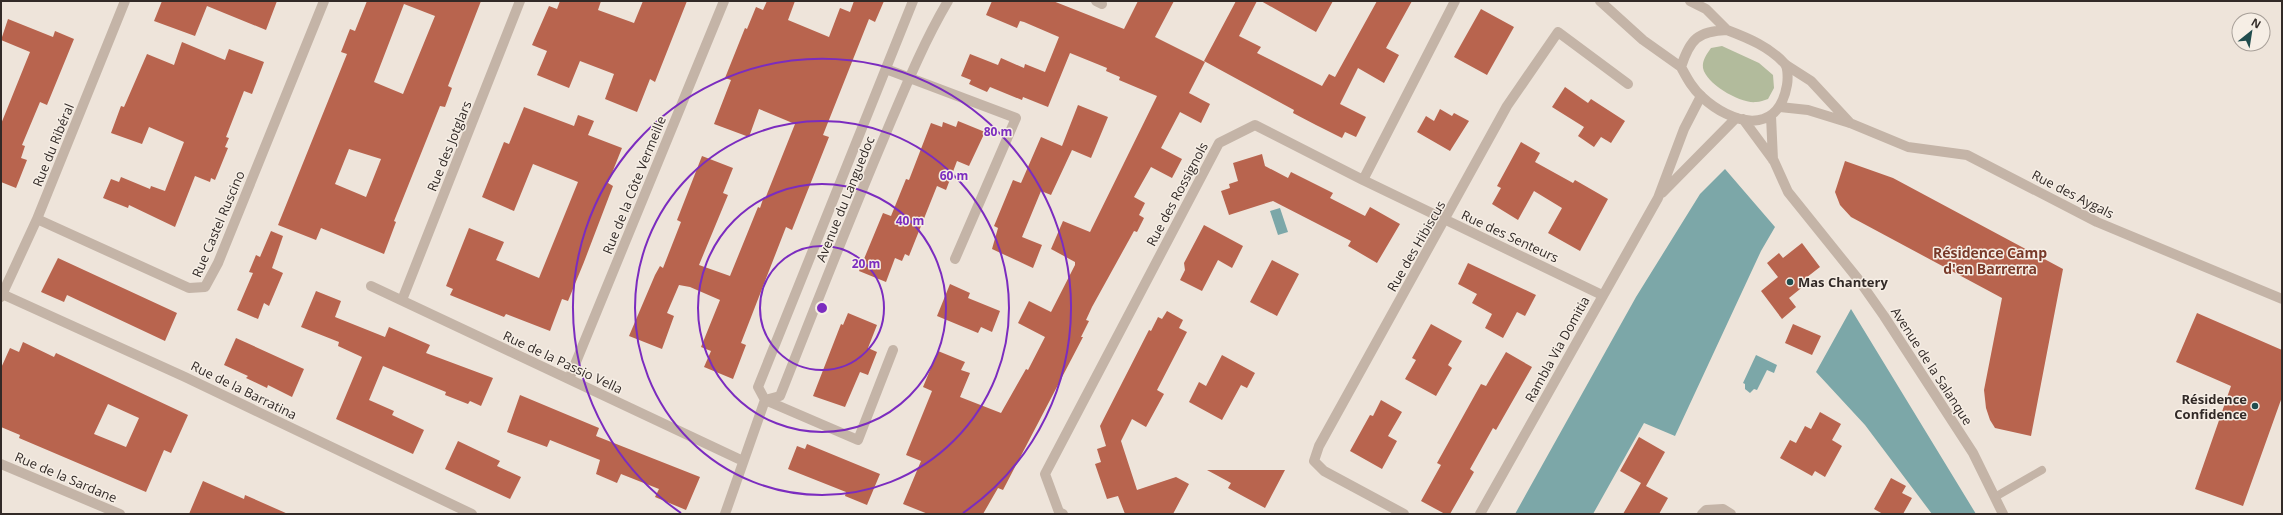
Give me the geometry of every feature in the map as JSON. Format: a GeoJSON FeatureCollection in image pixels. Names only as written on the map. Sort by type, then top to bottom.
{"type":"FeatureCollection","features":[{"type":"Feature","properties":{"kind":"street","name":"Rue du Ribéral"},"geometry":{"type":"LineString","coordinates":[[2,296],[37,219],[125,1]]}},
{"type":"Feature","properties":{"kind":"street","name":"Rue Castel Ruscino"},"geometry":{"type":"LineString","coordinates":[[37,219],[189,288],[205,287],[218,263],[324,1]]}},
{"type":"Feature","properties":{"kind":"street","name":"Rue des Jotglars"},"geometry":{"type":"LineString","coordinates":[[402,300],[520,1]]}},
{"type":"Feature","properties":{"kind":"street","name":"Rue de la Côte Vermeille"},"geometry":{"type":"LineString","coordinates":[[569,379],[724,1]]}},
{"type":"Feature","properties":{"kind":"street","name":"Avenue du Languedoc"},"geometry":{"type":"LineString","coordinates":[[913,1],[758,387],[765,400],[780,396],[909,78],[935,24],[948,1]]}},
{"type":"Feature","properties":{"kind":"street"},"geometry":{"type":"LineString","coordinates":[[1363,180],[1455,1]]}},
{"type":"Feature","properties":{"kind":"street"},"geometry":{"type":"LineString","coordinates":[[1600,1],[1643,40],[1681,66],[1688,82],[1701,96],[1716,108],[1740,119],[1761,120],[1771,116],[1780,107],[1788,80],[1786,65],[1770,50],[1748,38],[1727,30],[1706,9],[1690,1]]}},
{"type":"Feature","properties":{"kind":"street"},"geometry":{"type":"LineString","coordinates":[[1681,66],[1687,48],[1697,37],[1710,31],[1727,30]]}},
{"type":"Feature","properties":{"kind":"street","name":"Rue des Hibiscus"},"geometry":{"type":"LineString","coordinates":[[1404,514],[1324,470],[1314,461],[1319,446],[1507,106],[1558,32],[1628,84]]}},
{"type":"Feature","properties":{"kind":"street","name":"Rue des Aygals"},"geometry":{"type":"LineString","coordinates":[[1786,65],[1811,81],[1850,123]]}},
{"type":"Feature","properties":{"kind":"street"},"geometry":{"type":"LineString","coordinates":[[886,69],[1016,118],[955,259]]}},
{"type":"Feature","properties":{"kind":"street","name":"Rambla Via Domitia"},"geometry":{"type":"LineString","coordinates":[[1480,514],[1658,198],[1684,129],[1701,96]]}},
{"type":"Feature","properties":{"kind":"street","name":"Rue des Aygals"},"geometry":{"type":"LineString","coordinates":[[1780,107],[1808,110],[1850,123],[1908,147],[1967,155],[2097,222],[2282,299]]}},
{"type":"Feature","properties":{"kind":"street","name":"Avenue de la Salanque"},"geometry":{"type":"LineString","coordinates":[[1771,116],[1774,161]]}},
{"type":"Feature","properties":{"kind":"street","name":"Rambla Via Domitia"},"geometry":{"type":"LineString","coordinates":[[1658,198],[1740,119]]}},
{"type":"Feature","properties":{"kind":"street","name":"Avenue de la Salanque"},"geometry":{"type":"LineString","coordinates":[[1740,119],[1774,161],[1788,192],[1858,279],[1884,316],[1974,453],[2004,514]]}},
{"type":"Feature","properties":{"kind":"street","name":"Rue des Rossignols"},"geometry":{"type":"LineString","coordinates":[[1063,514],[1059,512],[1045,474],[1219,143],[1255,125],[1363,180]]}},
{"type":"Feature","properties":{"kind":"street","name":"Rue des Senteurs"},"geometry":{"type":"LineString","coordinates":[[1363,180],[1602,295]]}},
{"type":"Feature","properties":{"kind":"street","name":"Rue de la Passio Vella"},"geometry":{"type":"LineString","coordinates":[[371,286],[743,461]]}},
{"type":"Feature","properties":{"kind":"street","name":"Rue de la Barratina"},"geometry":{"type":"LineString","coordinates":[[2,296],[185,376],[472,514]]}},
{"type":"Feature","properties":{"kind":"street"},"geometry":{"type":"LineString","coordinates":[[725,514],[765,400],[858,440],[893,350]]}},
{"type":"Feature","properties":{"kind":"street","name":"Rue de la Sardane"},"geometry":{"type":"LineString","coordinates":[[1,464],[120,514]]}},
{"type":"Feature","properties":{"kind":"street"},"geometry":{"type":"LineString","coordinates":[[1702,514],[1706,510],[1723,509],[1731,514]]}},
{"type":"Feature","properties":{"kind":"lane"},"geometry":{"type":"LineString","coordinates":[[1995,497],[2042,470]]}},
{"type":"Feature","properties":{"kind":"green space"},"geometry":{"type":"Polygon","coordinates":[[[1722,46],[1759,63],[1773,75],[1774,88],[1768,99],[1756,102],[1742,100],[1725,92],[1710,80],[1703,68],[1704,60],[1711,48],[1722,46]]]}},
{"type":"Feature","properties":{"kind":"water"},"geometry":{"type":"Polygon","coordinates":[[[1725,169],[1775,227],[1761,251],[1675,436],[1644,423],[1593,514],[1515,514],[1636,297],[1700,194],[1725,169]]]}},
{"type":"Feature","properties":{"kind":"water"},"geometry":{"type":"Polygon","coordinates":[[[1280,208],[1288,232],[1278,235],[1270,211],[1280,208]]]}},
{"type":"Feature","properties":{"kind":"water"},"geometry":{"type":"Polygon","coordinates":[[[1851,309],[1976,514],[1932,514],[1865,425],[1816,372],[1851,309]]]}},
{"type":"Feature","properties":{"kind":"water"},"geometry":{"type":"Polygon","coordinates":[[[1756,355],[1777,365],[1774,373],[1767,370],[1757,390],[1754,389],[1750,393],[1745,389],[1745,384],[1743,383],[1756,355]]]}},
{"type":"Feature","properties":{"kind":"building"},"geometry":{"type":"Polygon","coordinates":[[[162,1],[277,1],[266,30],[207,6],[195,36],[154,21],[162,1]]]}},
{"type":"Feature","properties":{"kind":"building"},"geometry":{"type":"Polygon","coordinates":[[[367,1],[481,1],[448,86],[452,88],[445,107],[440,106],[394,221],[396,222],[384,254],[321,228],[316,240],[278,225],[347,54],[341,52],[350,29],[355,31],[367,1]],[[404,4],[374,82],[403,94],[435,16],[404,4]],[[349,149],[335,184],[366,197],[381,159],[349,149]]]}},
{"type":"Feature","properties":{"kind":"building"},"geometry":{"type":"Polygon","coordinates":[[[560,1],[601,1],[598,10],[634,23],[643,1],[687,1],[655,82],[650,79],[637,112],[605,99],[614,74],[580,61],[569,88],[537,75],[547,51],[532,45],[549,6],[557,9],[560,1]]]}},
{"type":"Feature","properties":{"kind":"building"},"geometry":{"type":"Polygon","coordinates":[[[767,1],[795,1],[788,20],[829,37],[840,8],[850,12],[854,1],[884,1],[875,22],[869,19],[823,135],[829,137],[792,230],[786,227],[741,343],[746,345],[733,379],[704,367],[711,351],[701,347],[720,300],[690,287],[679,285],[667,313],[674,316],[662,349],[629,336],[655,275],[660,266],[663,268],[681,222],[677,220],[702,156],[733,168],[723,193],[728,195],[699,265],[730,276],[758,207],[760,208],[763,199],[765,199],[795,124],[759,109],[749,137],[714,124],[731,80],[725,78],[745,28],[747,29],[756,7],[763,10],[767,1]]]}},
{"type":"Feature","properties":{"kind":"building"},"geometry":{"type":"Polygon","coordinates":[[[992,1],[1053,1],[1124,29],[1138,1],[1174,1],[1155,37],[1205,62],[1189,93],[1210,104],[1201,123],[1180,112],[1161,148],[1182,159],[1172,178],[1151,167],[1134,197],[1145,203],[1139,215],[1144,218],[1137,232],[1134,231],[1092,307],[1086,320],[1089,321],[1081,337],[1083,337],[1003,490],[998,488],[983,514],[928,514],[903,504],[921,461],[906,455],[932,391],[923,387],[938,351],[965,362],[961,370],[970,373],[960,397],[1001,413],[1026,369],[1028,370],[1045,337],[1018,323],[1029,301],[1051,312],[1075,265],[1075,262],[1051,249],[1063,221],[1090,232],[1157,96],[1119,80],[1120,77],[1106,71],[1107,68],[1070,53],[1048,107],[1023,97],[1022,100],[990,87],[987,92],[969,84],[971,80],[961,76],[970,54],[998,65],[1001,58],[1024,68],[1025,64],[1045,72],[1059,37],[1024,22],[1020,21],[1017,28],[986,15],[992,1]]]}},
{"type":"Feature","properties":{"kind":"building"},"geometry":{"type":"Polygon","coordinates":[[[1236,1],[1257,1],[1239,36],[1261,47],[1257,53],[1322,86],[1329,74],[1335,77],[1377,1],[1412,1],[1386,48],[1399,55],[1384,83],[1358,68],[1340,104],[1366,117],[1356,137],[1345,132],[1342,138],[1316,125],[1293,113],[1294,110],[1204,61],[1236,1]]]}},
{"type":"Feature","properties":{"kind":"building"},"geometry":{"type":"Polygon","coordinates":[[[1261,1],[1333,1],[1316,32],[1261,1]]]}},
{"type":"Feature","properties":{"kind":"building"},"geometry":{"type":"Polygon","coordinates":[[[1481,9],[1514,27],[1487,75],[1454,57],[1481,9]]]}},
{"type":"Feature","properties":{"kind":"building"},"geometry":{"type":"Polygon","coordinates":[[[8,19],[53,37],[55,31],[74,39],[47,105],[40,102],[22,145],[25,146],[21,158],[27,160],[16,188],[1,182],[1,124],[30,52],[1,40],[8,19]]]}},
{"type":"Feature","properties":{"kind":"building"},"geometry":{"type":"Polygon","coordinates":[[[182,42],[225,60],[229,49],[264,62],[252,94],[244,91],[226,137],[229,138],[225,147],[228,148],[215,180],[211,178],[210,182],[195,176],[175,227],[129,205],[128,208],[103,198],[111,179],[119,182],[121,177],[150,189],[151,186],[165,191],[184,142],[149,127],[142,144],[111,133],[121,106],[124,107],[147,54],[174,65],[182,42]]]}},
{"type":"Feature","properties":{"kind":"building"},"geometry":{"type":"Polygon","coordinates":[[[1565,87],[1588,103],[1591,99],[1625,121],[1611,143],[1601,137],[1594,147],[1578,136],[1584,127],[1552,107],[1565,87]]]}},
{"type":"Feature","properties":{"kind":"building"},"geometry":{"type":"Polygon","coordinates":[[[1078,105],[1108,117],[1091,158],[1072,150],[1051,195],[1041,191],[1022,237],[1042,245],[1033,268],[992,249],[998,228],[994,226],[1013,180],[1021,183],[1041,137],[1062,146],[1078,105]]]}},
{"type":"Feature","properties":{"kind":"building"},"geometry":{"type":"Polygon","coordinates":[[[524,107],[574,126],[578,115],[594,121],[588,135],[622,148],[608,183],[613,186],[584,262],[568,301],[562,299],[550,331],[506,314],[504,317],[450,295],[453,289],[446,286],[469,228],[504,242],[496,260],[539,278],[578,182],[533,164],[514,211],[482,197],[504,142],[509,144],[524,107]]]}},
{"type":"Feature","properties":{"kind":"building"},"geometry":{"type":"Polygon","coordinates":[[[1440,109],[1452,116],[1454,113],[1469,121],[1450,151],[1417,132],[1426,116],[1434,121],[1440,109]]]}},
{"type":"Feature","properties":{"kind":"building"},"geometry":{"type":"Polygon","coordinates":[[[958,121],[985,132],[969,166],[957,161],[946,190],[937,186],[909,256],[905,254],[902,261],[895,258],[886,282],[859,271],[883,213],[891,216],[906,179],[909,180],[931,123],[942,127],[943,122],[956,127],[958,121]]]}},
{"type":"Feature","properties":{"kind":"building"},"geometry":{"type":"Polygon","coordinates":[[[1521,142],[1540,153],[1535,162],[1573,183],[1575,180],[1608,199],[1580,251],[1548,233],[1562,208],[1534,191],[1518,220],[1492,204],[1501,188],[1497,186],[1521,142]]]}},
{"type":"Feature","properties":{"kind":"building"},"geometry":{"type":"Polygon","coordinates":[[[1262,154],[1265,166],[1288,178],[1291,172],[1333,193],[1330,198],[1365,216],[1370,207],[1400,224],[1377,263],[1348,246],[1351,241],[1273,201],[1229,215],[1221,191],[1230,188],[1229,184],[1238,181],[1233,163],[1262,154]]]}},
{"type":"Feature","properties":{"kind":"building"},"geometry":{"type":"Polygon","coordinates":[[[1845,161],[1893,178],[2063,269],[2031,436],[1995,428],[1990,420],[1986,408],[1984,390],[2002,298],[1851,217],[1840,205],[1835,192],[1845,161]]]}},
{"type":"Feature","properties":{"kind":"building"},"geometry":{"type":"Polygon","coordinates":[[[1204,225],[1243,246],[1232,268],[1218,260],[1202,291],[1180,280],[1185,270],[1184,263],[1204,225]]]}},
{"type":"Feature","properties":{"kind":"building"},"geometry":{"type":"Polygon","coordinates":[[[271,231],[283,236],[272,268],[283,273],[269,306],[264,303],[258,319],[237,310],[253,273],[249,272],[256,255],[260,257],[271,231]]]}},
{"type":"Feature","properties":{"kind":"building","name":"Mas Chantery"},"geometry":{"type":"Polygon","coordinates":[[[1802,243],[1820,267],[1802,281],[1805,285],[1789,298],[1796,307],[1782,319],[1761,291],[1778,277],[1767,263],[1779,253],[1783,258],[1802,243]]]}},
{"type":"Feature","properties":{"kind":"building"},"geometry":{"type":"Polygon","coordinates":[[[58,258],[177,313],[165,341],[67,295],[64,302],[41,292],[58,258]]]}},
{"type":"Feature","properties":{"kind":"building"},"geometry":{"type":"Polygon","coordinates":[[[1272,260],[1299,274],[1277,316],[1250,302],[1272,260]]]}},
{"type":"Feature","properties":{"kind":"building"},"geometry":{"type":"Polygon","coordinates":[[[1468,263],[1536,295],[1525,316],[1517,312],[1503,338],[1485,328],[1492,314],[1472,303],[1477,294],[1458,284],[1468,263]]]}},
{"type":"Feature","properties":{"kind":"building"},"geometry":{"type":"Polygon","coordinates":[[[950,284],[970,293],[968,298],[1000,311],[992,332],[981,327],[978,333],[937,316],[950,284]]]}},
{"type":"Feature","properties":{"kind":"building"},"geometry":{"type":"Polygon","coordinates":[[[316,291],[341,301],[335,317],[385,337],[389,327],[430,345],[426,353],[493,378],[481,406],[470,401],[468,404],[445,395],[446,392],[383,366],[369,400],[394,411],[392,415],[424,430],[413,454],[336,419],[362,357],[338,346],[339,342],[301,327],[316,291]]]}},
{"type":"Feature","properties":{"kind":"building"},"geometry":{"type":"Polygon","coordinates":[[[1167,311],[1183,320],[1179,328],[1187,332],[1157,390],[1164,394],[1146,427],[1132,419],[1121,441],[1137,490],[1176,477],[1189,484],[1173,514],[1125,514],[1118,496],[1107,499],[1095,464],[1101,462],[1097,449],[1106,446],[1100,426],[1149,330],[1151,331],[1158,317],[1162,319],[1167,311]]]}},
{"type":"Feature","properties":{"kind":"building"},"geometry":{"type":"Polygon","coordinates":[[[848,313],[877,325],[868,348],[877,352],[868,375],[860,372],[845,407],[813,396],[841,324],[843,325],[848,313]]]}},
{"type":"Feature","properties":{"kind":"building","name":"Résidence Confidence"},"geometry":{"type":"Polygon","coordinates":[[[2197,313],[2282,350],[2282,397],[2243,506],[2195,489],[2231,386],[2176,362],[2197,313]]]}},
{"type":"Feature","properties":{"kind":"building"},"geometry":{"type":"Polygon","coordinates":[[[1431,324],[1462,341],[1448,365],[1452,368],[1436,396],[1405,379],[1416,360],[1412,358],[1431,324]]]}},
{"type":"Feature","properties":{"kind":"building"},"geometry":{"type":"Polygon","coordinates":[[[1793,324],[1821,336],[1812,355],[1785,343],[1793,324]]]}},
{"type":"Feature","properties":{"kind":"building"},"geometry":{"type":"Polygon","coordinates":[[[236,338],[304,369],[292,397],[268,385],[267,388],[246,378],[248,376],[224,365],[236,338]]]}},
{"type":"Feature","properties":{"kind":"building"},"geometry":{"type":"Polygon","coordinates":[[[23,342],[54,357],[56,353],[188,415],[171,453],[164,450],[146,492],[19,438],[20,435],[1,427],[1,368],[10,348],[19,352],[23,342]],[[108,404],[94,434],[126,447],[139,418],[108,404]]]}},
{"type":"Feature","properties":{"kind":"building"},"geometry":{"type":"Polygon","coordinates":[[[1506,352],[1532,367],[1496,430],[1493,428],[1470,469],[1474,472],[1450,514],[1445,514],[1421,501],[1441,465],[1437,463],[1481,384],[1486,386],[1506,352]]]}},
{"type":"Feature","properties":{"kind":"building"},"geometry":{"type":"Polygon","coordinates":[[[1222,355],[1255,373],[1247,388],[1241,385],[1222,420],[1189,402],[1199,382],[1206,386],[1222,355]]]}},
{"type":"Feature","properties":{"kind":"building"},"geometry":{"type":"Polygon","coordinates":[[[520,395],[599,428],[596,436],[700,477],[686,510],[655,497],[659,489],[621,474],[617,483],[596,474],[600,460],[550,440],[547,447],[507,432],[520,395]]]}},
{"type":"Feature","properties":{"kind":"building"},"geometry":{"type":"Polygon","coordinates":[[[1381,400],[1402,412],[1388,436],[1397,441],[1382,469],[1350,451],[1370,415],[1373,416],[1381,400]]]}},
{"type":"Feature","properties":{"kind":"building"},"geometry":{"type":"Polygon","coordinates":[[[1820,412],[1841,424],[1832,440],[1842,446],[1825,477],[1815,471],[1812,476],[1780,458],[1790,440],[1796,443],[1805,426],[1811,429],[1820,412]]]}},
{"type":"Feature","properties":{"kind":"building"},"geometry":{"type":"Polygon","coordinates":[[[1639,437],[1665,452],[1646,486],[1668,498],[1659,514],[1623,514],[1641,483],[1620,471],[1639,437]]]}},
{"type":"Feature","properties":{"kind":"building"},"geometry":{"type":"Polygon","coordinates":[[[458,441],[500,461],[497,466],[521,477],[510,499],[445,469],[458,441]]]}},
{"type":"Feature","properties":{"kind":"building"},"geometry":{"type":"Polygon","coordinates":[[[807,444],[880,474],[867,505],[845,496],[846,492],[788,469],[797,446],[805,449],[807,444]]]}},
{"type":"Feature","properties":{"kind":"building"},"geometry":{"type":"Polygon","coordinates":[[[1207,470],[1285,470],[1265,508],[1228,488],[1231,483],[1207,470]]]}},
{"type":"Feature","properties":{"kind":"building"},"geometry":{"type":"Polygon","coordinates":[[[1891,478],[1906,486],[1902,493],[1912,498],[1903,514],[1883,514],[1874,509],[1891,478]]]}},
{"type":"Feature","properties":{"kind":"building"},"geometry":{"type":"Polygon","coordinates":[[[203,481],[244,499],[245,495],[288,514],[189,514],[203,481]]]}},
{"type":"Feature","properties":{"kind":"place","name":"Mas Chantery"},"geometry":{"type":"Point","coordinates":[1790,282]}},
{"type":"Feature","properties":{"kind":"place","name":"Résidence Confidence"},"geometry":{"type":"Point","coordinates":[2255,406]}},
{"type":"Feature","properties":{"kind":"district","name":"Résidence Camp d'en Barrerra"},"geometry":{"type":"Point","coordinates":[1990,262]}}]}
